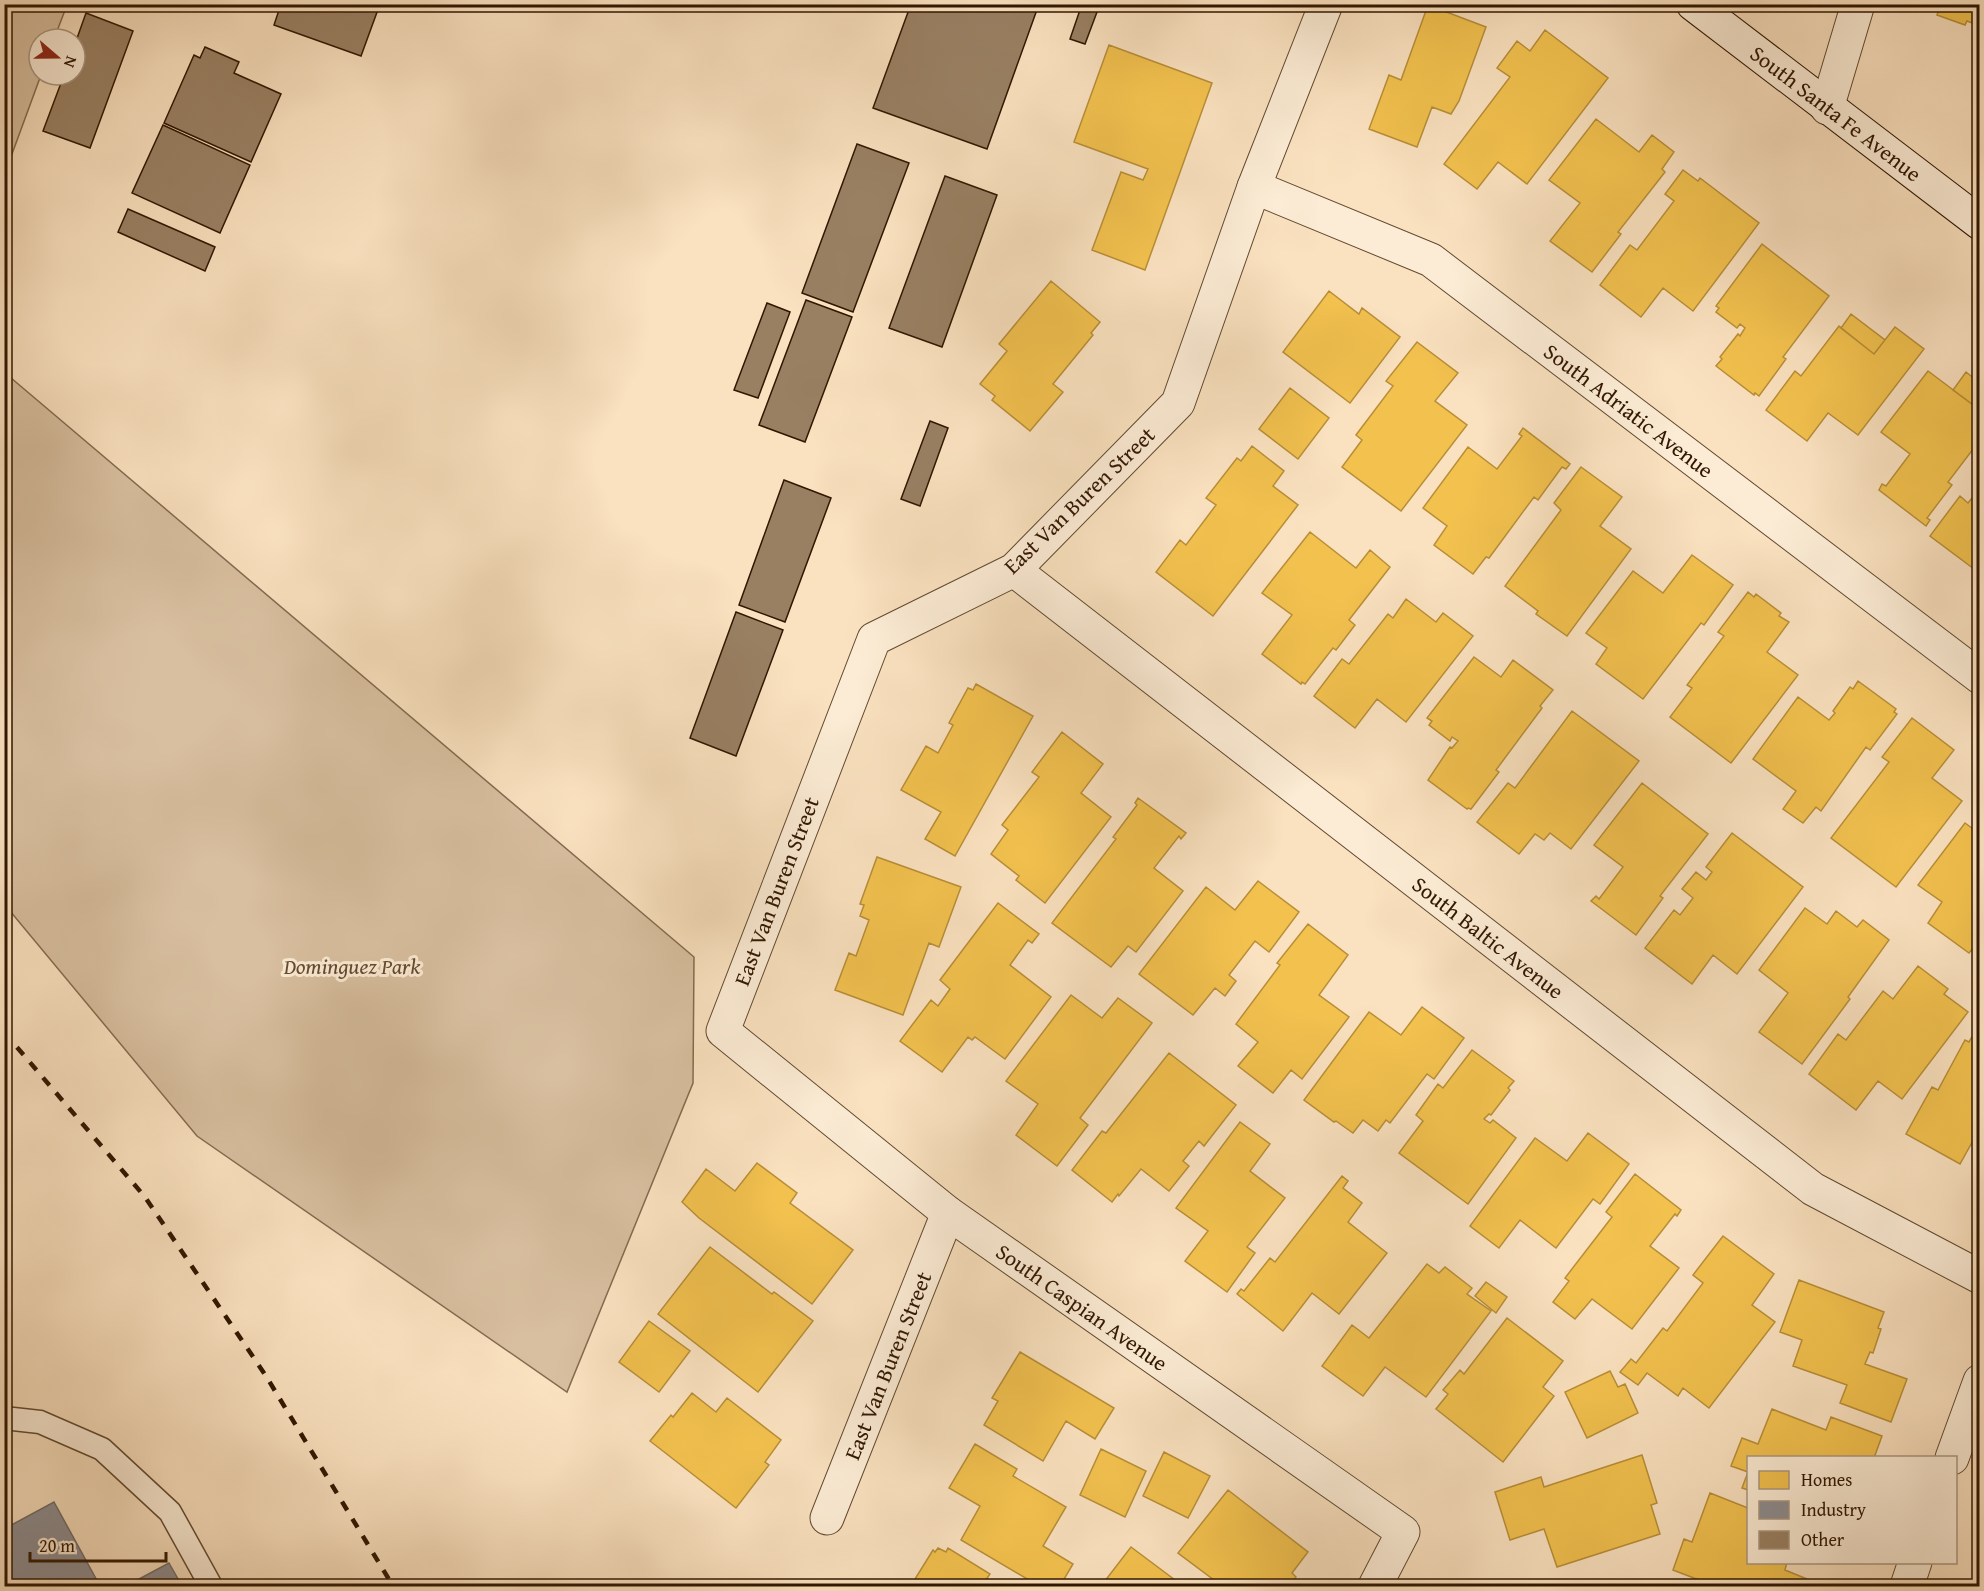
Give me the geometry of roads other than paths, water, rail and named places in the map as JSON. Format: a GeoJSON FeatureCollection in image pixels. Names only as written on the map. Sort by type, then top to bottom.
{"type":"FeatureCollection","features":[{"type":"Feature","properties":{"kind":"street","name":"East Van Buren Street"},"geometry":{"type":"LineString","coordinates":[[723,1031],[874,639],[1014,570],[1178,404],[1254,187],[1326,4]]}},
{"type":"Feature","properties":{"kind":"street","name":"South Santa Fe Avenue"},"geometry":{"type":"LineString","coordinates":[[1693,4],[1980,223]]}},
{"type":"Feature","properties":{"kind":"street"},"geometry":{"type":"LineString","coordinates":[[1827,108],[1858,4]]}},
{"type":"Feature","properties":{"kind":"street","name":"South Adriatic Avenue"},"geometry":{"type":"LineString","coordinates":[[1254,187],[1431,260],[1980,677]]}},
{"type":"Feature","properties":{"kind":"street","name":"South Baltic Avenue"},"geometry":{"type":"LineString","coordinates":[[1014,570],[1813,1188],[1980,1277]]}},
{"type":"Feature","properties":{"kind":"street","name":"South Caspian Avenue"},"geometry":{"type":"LineString","coordinates":[[723,1031],[948,1213],[1403,1532],[1375,1587]]}},
{"type":"Feature","properties":{"kind":"street","name":"East Van Buren Street"},"geometry":{"type":"LineString","coordinates":[[827,1518],[948,1213]]}},
{"type":"Feature","properties":{"kind":"street"},"geometry":{"type":"LineString","coordinates":[[1953,1456],[1980,1381]]}},
{"type":"Feature","properties":{"kind":"street"},"geometry":{"type":"LineString","coordinates":[[1907,1587],[1915,1564]]}},
{"type":"Feature","properties":{"kind":"lane"},"geometry":{"type":"LineString","coordinates":[[4,1418],[40,1422],[102,1449],[170,1512],[211,1587]]}},
{"type":"Feature","properties":{"kind":"railway"},"geometry":{"type":"LineString","coordinates":[[4,1032],[145,1197],[266,1376],[393,1586]]}},
{"type":"Feature","properties":{"kind":"park label","name":"Dominguez Park"},"geometry":{"type":"Point","coordinates":[352,966]}}]}
